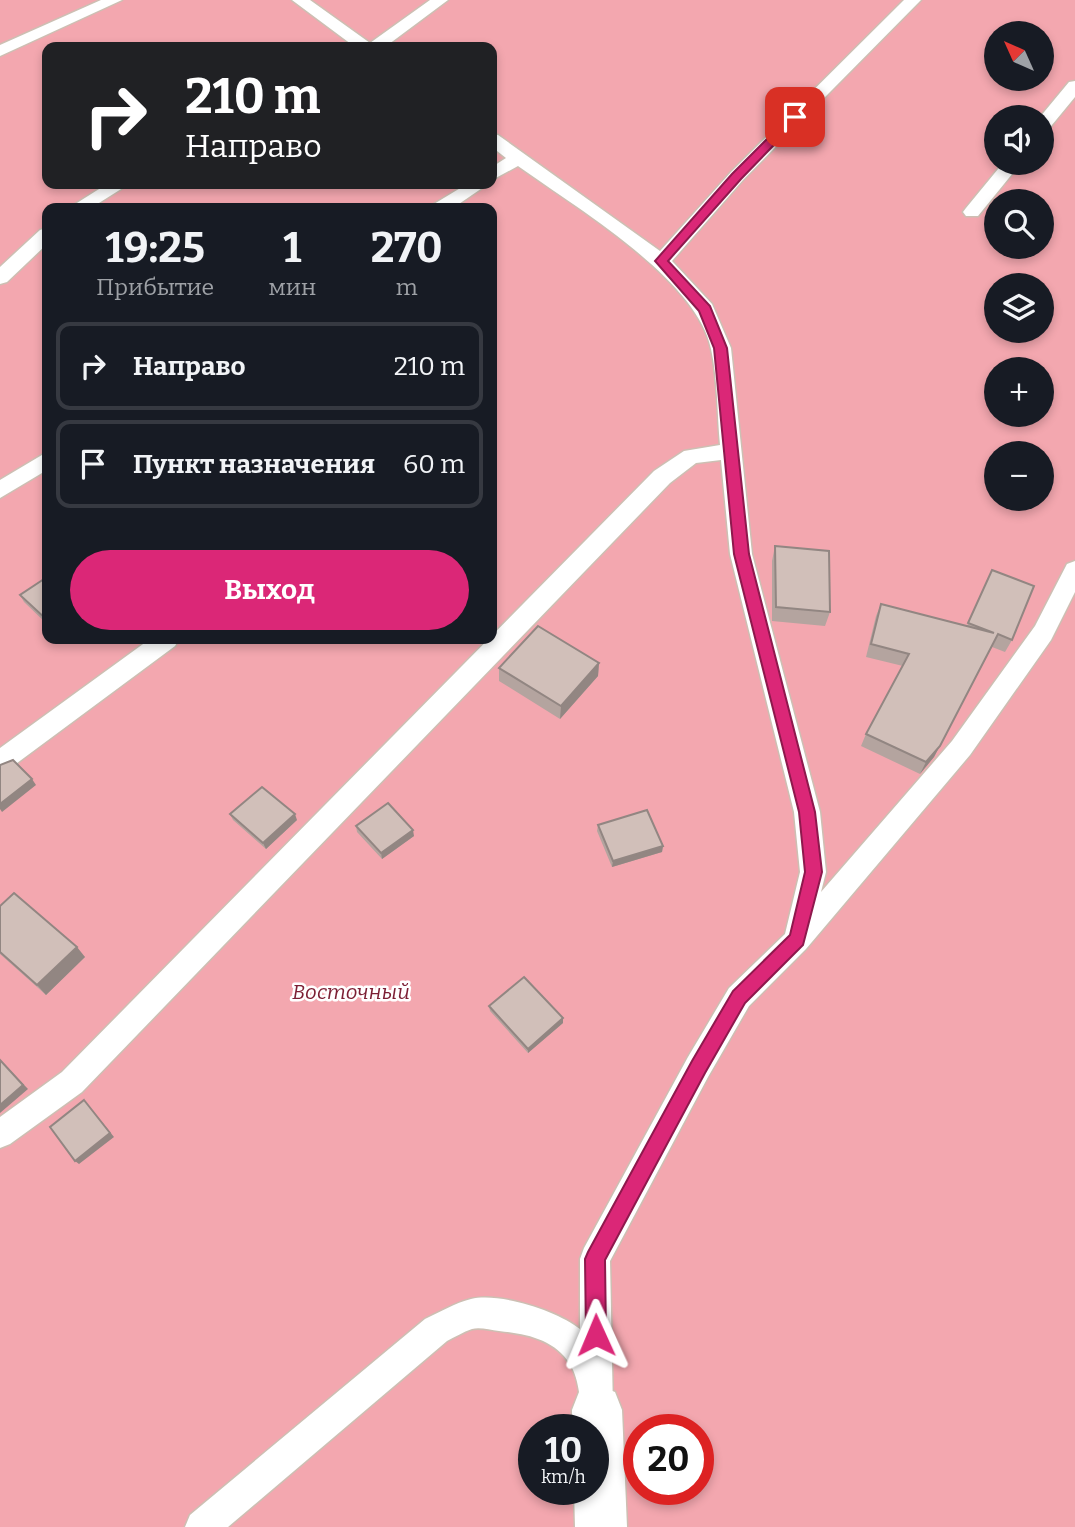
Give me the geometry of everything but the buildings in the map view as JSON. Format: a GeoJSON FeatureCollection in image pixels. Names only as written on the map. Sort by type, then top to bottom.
{"type":"FeatureCollection","features":[{"type":"Feature","properties":{"kind":"street"},"geometry":{"type":"LineString","coordinates":[[597,1410],[601,1527]]}},
{"type":"Feature","properties":{"kind":"lane"},"geometry":{"type":"LineString","coordinates":[[0,51],[114,0]]}},
{"type":"Feature","properties":{"kind":"lane"},"geometry":{"type":"LineString","coordinates":[[300,0],[358,42]]}},
{"type":"Feature","properties":{"kind":"lane"},"geometry":{"type":"LineString","coordinates":[[381,42],[440,0]]}},
{"type":"Feature","properties":{"kind":"lane"},"geometry":{"type":"LineString","coordinates":[[661,261],[737,176],[913,0]]}},
{"type":"Feature","properties":{"kind":"lane"},"geometry":{"type":"LineString","coordinates":[[1054,111],[1075,86]]}},
{"type":"Feature","properties":{"kind":"lane"},"geometry":{"type":"LineString","coordinates":[[497,143],[661,261],[705,309],[721,348],[741,554],[807,812],[813,872],[797,940]]}},
{"type":"Feature","properties":{"kind":"lane"},"geometry":{"type":"LineString","coordinates":[[497,172],[518,158]]}},
{"type":"Feature","properties":{"kind":"lane"},"geometry":{"type":"LineString","coordinates":[[972,212],[1002,175]]}},
{"type":"Feature","properties":{"kind":"lane"},"geometry":{"type":"LineString","coordinates":[[87,203],[111,189]]}},
{"type":"Feature","properties":{"kind":"lane"},"geometry":{"type":"LineString","coordinates":[[448,203],[471,189]]}},
{"type":"Feature","properties":{"kind":"lane"},"geometry":{"type":"LineString","coordinates":[[0,278],[42,239]]}},
{"type":"Feature","properties":{"kind":"lane"},"geometry":{"type":"LineString","coordinates":[[0,1134],[72,1082],[662,477],[691,456],[731,452]]}},
{"type":"Feature","properties":{"kind":"lane"},"geometry":{"type":"LineString","coordinates":[[0,490],[42,463]]}},
{"type":"Feature","properties":{"kind":"lane"},"geometry":{"type":"LineString","coordinates":[[597,1410],[595,1259],[698,1067],[739,997],[797,940],[961,748],[1043,633],[1075,570]]}},
{"type":"Feature","properties":{"kind":"lane"},"geometry":{"type":"LineString","coordinates":[[0,762],[160,644]]}},
{"type":"Feature","properties":{"kind":"lane"},"geometry":{"type":"LineString","coordinates":[[202,1527],[436,1330],[474,1313],[520,1318],[556,1328],[574,1343],[588,1366],[597,1410]]}},
{"type":"Feature","properties":{"kind":"green space","name":"Восточный"},"geometry":{"type":"Polygon","coordinates":[[[0,0],[1075,0],[1075,1527],[0,1527],[0,0]]]}},
{"type":"Feature","properties":{"kind":"route"},"geometry":{"type":"LineString","coordinates":[[596,1335],[595,1259],[698,1067],[739,997],[797,940],[813,872],[807,812],[741,554],[721,348],[705,309],[661,261],[737,176],[795,117]]}}]}
